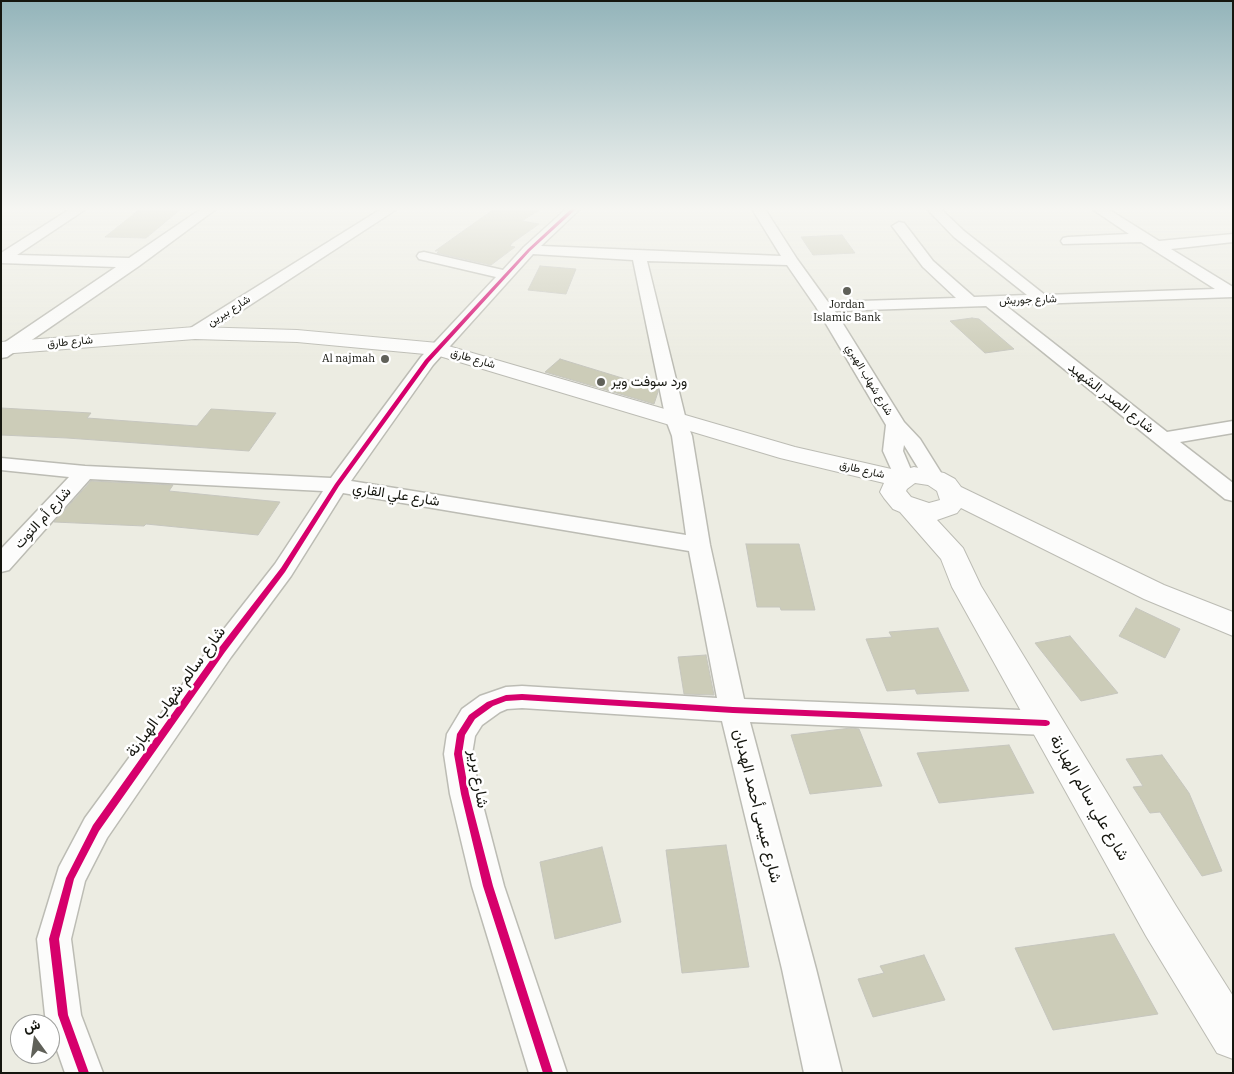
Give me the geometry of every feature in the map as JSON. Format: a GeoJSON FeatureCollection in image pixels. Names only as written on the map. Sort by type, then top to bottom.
{"type":"FeatureCollection","features":[{"type":"Feature","properties":{"kind":"street"},"geometry":{"type":"LineString","coordinates":[[5,259],[134,263]]}},
{"type":"Feature","properties":{"kind":"street"},"geometry":{"type":"LineString","coordinates":[[3,352],[139,259]]}},
{"type":"Feature","properties":{"kind":"street","name":"شارع بيرين"},"geometry":{"type":"LineString","coordinates":[[195,333],[311,259]]}},
{"type":"Feature","properties":{"kind":"street"},"geometry":{"type":"LineString","coordinates":[[437,259],[505,275]]}},
{"type":"Feature","properties":{"kind":"street","name":"شارع سالم شهاب الهبارنة"},"geometry":{"type":"LineString","coordinates":[[84,1073],[63,1015],[54,939],[70,878],[96,828],[222,650],[283,570],[337,485],[432,355],[520,259]]}},
{"type":"Feature","properties":{"kind":"street","name":"شارع عيسى أحمد الهدبان"},"geometry":{"type":"LineString","coordinates":[[639,259],[679,428],[699,545],[733,710],[799,968],[823,1073]]}},
{"type":"Feature","properties":{"kind":"street"},"geometry":{"type":"LineString","coordinates":[[733,259],[791,261]]}},
{"type":"Feature","properties":{"kind":"street"},"geometry":{"type":"LineString","coordinates":[[924,259],[970,302]]}},
{"type":"Feature","properties":{"kind":"street"},"geometry":{"type":"LineString","coordinates":[[991,259],[1041,299]]}},
{"type":"Feature","properties":{"kind":"street"},"geometry":{"type":"LineString","coordinates":[[1177,259],[1232,293]]}},
{"type":"Feature","properties":{"kind":"street","name":"شارع شهاب الهبري"},"geometry":{"type":"LineString","coordinates":[[791,261],[824,307],[896,425],[913,443],[945,497]]}},
{"type":"Feature","properties":{"kind":"street","name":"شارع جوريش"},"geometry":{"type":"LineString","coordinates":[[824,307],[1232,293]]}},
{"type":"Feature","properties":{"kind":"street","name":"شارع الصدر الشهيد"},"geometry":{"type":"LineString","coordinates":[[989,301],[1233,494]]}},
{"type":"Feature","properties":{"kind":"street","name":"شارع طارق"},"geometry":{"type":"LineString","coordinates":[[3,352],[195,333],[297,336],[432,355],[679,428],[788,469],[903,490]]}},
{"type":"Feature","properties":{"kind":"street","name":"شارع طارق"},"geometry":{"type":"LineString","coordinates":[[3,352],[204,341],[432,355]]}},
{"type":"Feature","properties":{"kind":"street","name":"شارع شهاب الهبري"},"geometry":{"type":"LineString","coordinates":[[896,425],[893,450],[903,490]]}},
{"type":"Feature","properties":{"kind":"street"},"geometry":{"type":"LineString","coordinates":[[1163,439],[1233,427]]}},
{"type":"Feature","properties":{"kind":"street","name":"شارع علي القاري"},"geometry":{"type":"LineString","coordinates":[[1,464],[85,472],[337,485],[699,545]]}},
{"type":"Feature","properties":{"kind":"street","name":"شارع أم التوت"},"geometry":{"type":"LineString","coordinates":[[1,564],[85,472]]}},
{"type":"Feature","properties":{"kind":"street"},"geometry":{"type":"LineString","coordinates":[[945,497],[928,512],[903,490],[924,476],[945,497],[1007,531],[1065,550],[1154,592],[1233,625]]}},
{"type":"Feature","properties":{"kind":"street","name":"شارع علي سالم الهبارنة"},"geometry":{"type":"LineString","coordinates":[[903,490],[953,555],[967,587],[1161,921],[1233,1037]]}},
{"type":"Feature","properties":{"kind":"street","name":"شارع علي سالم الهبارنة"},"geometry":{"type":"LineString","coordinates":[[945,497],[954,543],[953,555]]}},
{"type":"Feature","properties":{"kind":"street","name":"شارع برير"},"geometry":{"type":"LineString","coordinates":[[548,1073],[533,1032],[475,839],[458,754],[461,734],[472,717],[490,704],[506,698],[522,697],[733,710],[1046,723]]}},
{"type":"Feature","properties":{"kind":"building"},"geometry":{"type":"Polygon","coordinates":[[[465,259],[499,259],[491,265],[465,259]]]}},
{"type":"Feature","properties":{"kind":"building"},"geometry":{"type":"Polygon","coordinates":[[[540,266],[576,269],[566,294],[528,290],[540,266]]]}},
{"type":"Feature","properties":{"kind":"building"},"geometry":{"type":"Polygon","coordinates":[[[979,319],[1014,349],[985,353],[950,321],[979,319]]]}},
{"type":"Feature","properties":{"kind":"building","name":"ورد سوفت وير"},"geometry":{"type":"Polygon","coordinates":[[[560,359],[658,389],[654,404],[545,372],[560,359]]]}},
{"type":"Feature","properties":{"kind":"building"},"geometry":{"type":"Polygon","coordinates":[[[1,408],[91,413],[87,418],[197,426],[211,409],[276,413],[249,451],[1,435],[1,408]]]}},
{"type":"Feature","properties":{"kind":"building"},"geometry":{"type":"Polygon","coordinates":[[[91,481],[173,485],[169,491],[280,502],[258,535],[146,524],[144,526],[54,522],[91,481]]]}},
{"type":"Feature","properties":{"kind":"building"},"geometry":{"type":"Polygon","coordinates":[[[746,544],[799,544],[815,610],[781,610],[780,607],[757,607],[746,544]]]}},
{"type":"Feature","properties":{"kind":"building"},"geometry":{"type":"Polygon","coordinates":[[[1136,608],[1180,629],[1165,658],[1119,636],[1136,608]]]}},
{"type":"Feature","properties":{"kind":"building"},"geometry":{"type":"Polygon","coordinates":[[[938,628],[969,691],[917,694],[915,689],[887,691],[866,639],[892,637],[889,632],[938,628]]]}},
{"type":"Feature","properties":{"kind":"building"},"geometry":{"type":"Polygon","coordinates":[[[1070,636],[1118,693],[1081,701],[1035,643],[1070,636]]]}},
{"type":"Feature","properties":{"kind":"building"},"geometry":{"type":"Polygon","coordinates":[[[706,655],[714,695],[684,694],[678,657],[706,655]]]}},
{"type":"Feature","properties":{"kind":"building"},"geometry":{"type":"Polygon","coordinates":[[[851,728],[859,729],[882,786],[810,794],[791,735],[851,728]]]}},
{"type":"Feature","properties":{"kind":"building"},"geometry":{"type":"Polygon","coordinates":[[[1009,745],[1034,793],[939,803],[917,753],[1009,745]]]}},
{"type":"Feature","properties":{"kind":"building"},"geometry":{"type":"Polygon","coordinates":[[[1162,755],[1189,793],[1222,871],[1202,876],[1160,812],[1150,813],[1133,787],[1143,786],[1126,759],[1162,755]]]}},
{"type":"Feature","properties":{"kind":"building"},"geometry":{"type":"Polygon","coordinates":[[[726,845],[749,967],[682,973],[666,850],[726,845]]]}},
{"type":"Feature","properties":{"kind":"building"},"geometry":{"type":"Polygon","coordinates":[[[602,847],[621,922],[555,939],[540,862],[602,847]]]}},
{"type":"Feature","properties":{"kind":"building"},"geometry":{"type":"Polygon","coordinates":[[[1114,934],[1158,1014],[1053,1030],[1015,948],[1114,934]]]}},
{"type":"Feature","properties":{"kind":"building"},"geometry":{"type":"Polygon","coordinates":[[[924,955],[945,1000],[873,1017],[858,979],[884,973],[880,966],[924,955]]]}},
{"type":"Feature","properties":{"kind":"cycle path"},"geometry":{"type":"LineString","coordinates":[[84,1073],[63,1015],[54,939],[70,878],[96,828],[222,650],[283,570],[337,485],[427,361],[521,259]]}},
{"type":"Feature","properties":{"kind":"cycle path"},"geometry":{"type":"LineString","coordinates":[[548,1073],[488,886],[465,794],[458,754],[461,734],[472,717],[490,704],[506,698],[522,697],[733,710],[1046,723]]}},
{"type":"Feature","properties":{"kind":"place","name":"Jordan Islamic Bank"},"geometry":{"type":"Point","coordinates":[847,291]}},
{"type":"Feature","properties":{"kind":"place","name":"Al najmah"},"geometry":{"type":"Point","coordinates":[385,359]}},
{"type":"Feature","properties":{"kind":"place","name":"ورد سوفت وير"},"geometry":{"type":"Point","coordinates":[601,382]}}]}
